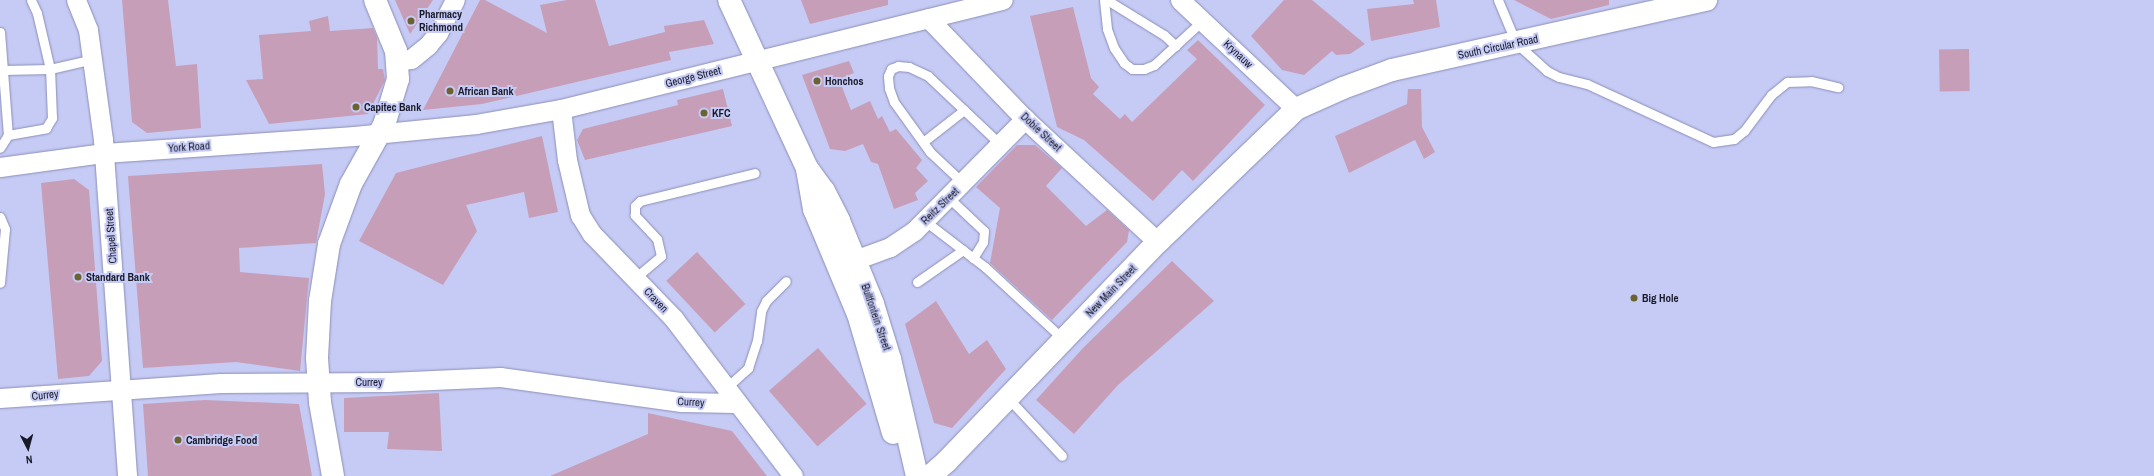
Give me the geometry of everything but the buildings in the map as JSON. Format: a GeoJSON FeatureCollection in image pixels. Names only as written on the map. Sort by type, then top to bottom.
{"type":"FeatureCollection","features":[{"type":"Feature","properties":{"kind":"street","name":"Chapel Street"},"geometry":{"type":"LineString","coordinates":[[76,0],[88,30],[93,59],[104,153],[123,388],[127,476]]}},
{"type":"Feature","properties":{"kind":"street"},"geometry":{"type":"LineString","coordinates":[[333,476],[318,382],[320,301],[329,244],[351,184],[380,134],[394,98],[398,79],[398,61],[375,0]]}},
{"type":"Feature","properties":{"kind":"street"},"geometry":{"type":"LineString","coordinates":[[398,61],[410,59],[428,45],[438,33],[455,0]]}},
{"type":"Feature","properties":{"kind":"street","name":"Bultfontein Street"},"geometry":{"type":"LineString","coordinates":[[729,0],[807,168],[814,209],[846,263],[873,304],[890,359],[917,476]]}},
{"type":"Feature","properties":{"kind":"street","name":"George Street"},"geometry":{"type":"LineString","coordinates":[[380,134],[476,124],[561,109],[1003,0]]}},
{"type":"Feature","properties":{"kind":"street","name":"Krynauw"},"geometry":{"type":"LineString","coordinates":[[1180,0],[1296,109]]}},
{"type":"Feature","properties":{"kind":"street","name":"South Circular Road"},"geometry":{"type":"LineString","coordinates":[[1296,109],[1343,88],[1392,70],[1706,0]]}},
{"type":"Feature","properties":{"kind":"street","name":"Dobie Street"},"geometry":{"type":"LineString","coordinates":[[928,18],[1025,118],[1158,242]]}},
{"type":"Feature","properties":{"kind":"street","name":"Craven"},"geometry":{"type":"LineString","coordinates":[[561,109],[567,160],[580,215],[592,234],[674,319],[793,476]]}},
{"type":"Feature","properties":{"kind":"street","name":"New Main Street"},"geometry":{"type":"LineString","coordinates":[[930,476],[1008,398],[1158,242],[1296,109]]}},
{"type":"Feature","properties":{"kind":"street","name":"Reitz Street"},"geometry":{"type":"LineString","coordinates":[[846,263],[890,247],[925,221],[964,183],[1025,118]]}},
{"type":"Feature","properties":{"kind":"street","name":"York Road"},"geometry":{"type":"LineString","coordinates":[[0,167],[104,153],[380,134]]}},
{"type":"Feature","properties":{"kind":"street","name":"Bultfontein Street"},"geometry":{"type":"LineString","coordinates":[[846,263],[860,321],[904,476]]}},
{"type":"Feature","properties":{"kind":"street","name":"Currey"},"geometry":{"type":"LineString","coordinates":[[0,398],[123,388],[220,383],[500,377],[681,402],[731,396]]}},
{"type":"Feature","properties":{"kind":"lane"},"geometry":{"type":"LineString","coordinates":[[8,135],[40,130],[50,124],[52,118],[50,69],[37,13],[31,0]]}},
{"type":"Feature","properties":{"kind":"lane"},"geometry":{"type":"LineString","coordinates":[[1104,0],[1107,29],[1124,63],[1132,69],[1144,69],[1154,65],[1202,20]]}},
{"type":"Feature","properties":{"kind":"lane"},"geometry":{"type":"LineString","coordinates":[[1107,0],[1158,30],[1176,46]]}},
{"type":"Feature","properties":{"kind":"lane"},"geometry":{"type":"LineString","coordinates":[[1498,0],[1516,43],[1548,71],[1559,77],[1587,84],[1713,142],[1734,139],[1744,131],[1771,95],[1787,82],[1811,81],[1838,87]]}},
{"type":"Feature","properties":{"kind":"lane"},"geometry":{"type":"LineString","coordinates":[[0,32],[8,135],[0,148]]}},
{"type":"Feature","properties":{"kind":"lane"},"geometry":{"type":"LineString","coordinates":[[3,70],[50,69],[93,59]]}},
{"type":"Feature","properties":{"kind":"lane"},"geometry":{"type":"LineString","coordinates":[[964,183],[923,142],[894,102],[889,88],[888,76],[891,69],[898,66],[909,67],[928,76],[1000,144]]}},
{"type":"Feature","properties":{"kind":"lane"},"geometry":{"type":"LineString","coordinates":[[923,142],[964,110]]}},
{"type":"Feature","properties":{"kind":"lane"},"geometry":{"type":"LineString","coordinates":[[635,278],[661,256],[657,239],[635,215],[635,206],[640,201],[755,173]]}},
{"type":"Feature","properties":{"kind":"lane"},"geometry":{"type":"LineString","coordinates":[[949,198],[984,231],[983,242],[973,258]]}},
{"type":"Feature","properties":{"kind":"lane"},"geometry":{"type":"LineString","coordinates":[[0,217],[5,229],[0,283]]}},
{"type":"Feature","properties":{"kind":"lane"},"geometry":{"type":"LineString","coordinates":[[925,221],[973,258],[1064,340]]}},
{"type":"Feature","properties":{"kind":"lane"},"geometry":{"type":"LineString","coordinates":[[917,282],[962,250]]}},
{"type":"Feature","properties":{"kind":"lane"},"geometry":{"type":"LineString","coordinates":[[731,396],[748,368],[755,348],[761,311],[766,301],[786,280]]}},
{"type":"Feature","properties":{"kind":"lane"},"geometry":{"type":"LineString","coordinates":[[1008,398],[1062,456]]}},
{"type":"Feature","properties":{"kind":"place","name":"Pharmacy Richmond"},"geometry":{"type":"Point","coordinates":[411,21]}},
{"type":"Feature","properties":{"kind":"place","name":"Honchos"},"geometry":{"type":"Point","coordinates":[817,81]}},
{"type":"Feature","properties":{"kind":"place","name":"African Bank"},"geometry":{"type":"Point","coordinates":[450,91]}},
{"type":"Feature","properties":{"kind":"place","name":"Capitec Bank"},"geometry":{"type":"Point","coordinates":[356,107]}},
{"type":"Feature","properties":{"kind":"place","name":"KFC"},"geometry":{"type":"Point","coordinates":[704,113]}},
{"type":"Feature","properties":{"kind":"place","name":"Standard Bank"},"geometry":{"type":"Point","coordinates":[78,277]}},
{"type":"Feature","properties":{"kind":"place","name":"Big Hole"},"geometry":{"type":"Point","coordinates":[1634,298]}},
{"type":"Feature","properties":{"kind":"place","name":"Cambridge Food"},"geometry":{"type":"Point","coordinates":[178,440]}}]}
